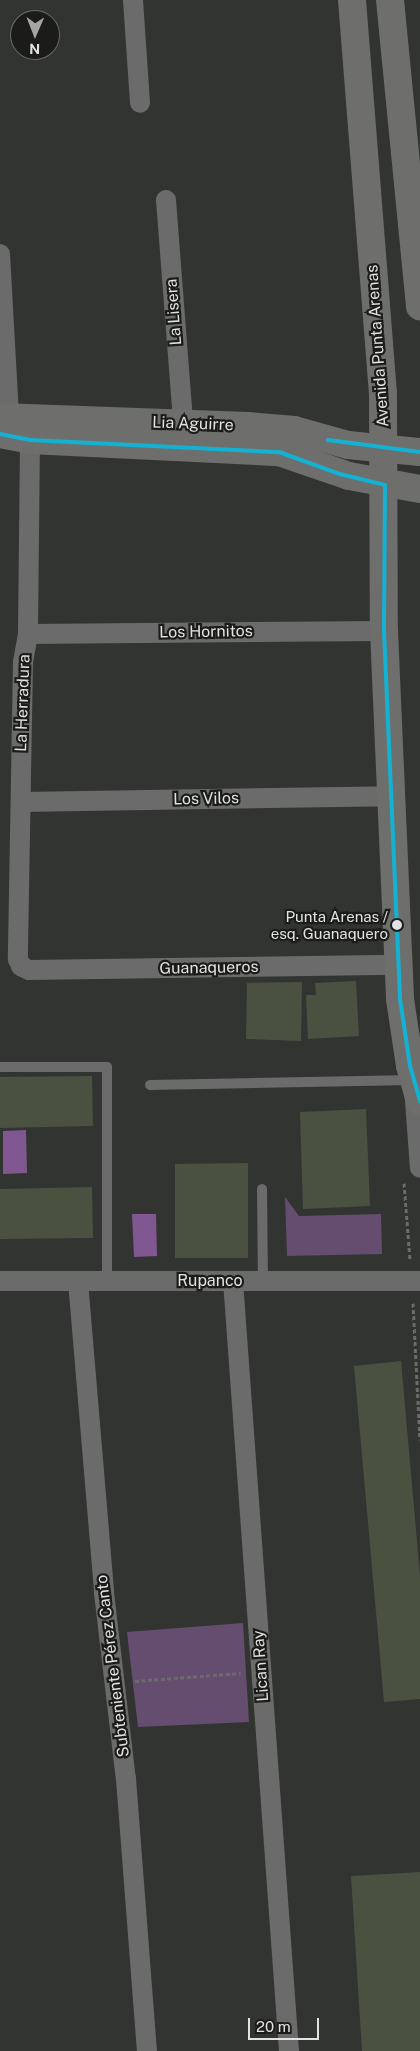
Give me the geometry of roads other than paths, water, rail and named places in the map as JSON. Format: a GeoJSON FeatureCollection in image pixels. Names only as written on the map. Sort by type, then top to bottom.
{"type":"FeatureCollection","features":[{"type":"Feature","properties":{"kind":"main road","name":"Avenida Punta Arenas"},"geometry":{"type":"LineString","coordinates":[[352,0],[380,351],[385,484],[384,631],[398,966],[404,1033],[417,1091]]}},
{"type":"Feature","properties":{"kind":"main road"},"geometry":{"type":"LineString","coordinates":[[390,0],[420,307]]}},
{"type":"Feature","properties":{"kind":"main road","name":"Lia Aguirre"},"geometry":{"type":"LineString","coordinates":[[3,423],[182,423],[294,430],[348,445],[420,452]]}},
{"type":"Feature","properties":{"kind":"main road","name":"Lia Aguirre"},"geometry":{"type":"LineString","coordinates":[[3,423],[30,440],[279,452],[300,457],[340,474],[385,484],[420,489]]}},
{"type":"Feature","properties":{"kind":"street"},"geometry":{"type":"LineString","coordinates":[[133,0],[140,103]]}},
{"type":"Feature","properties":{"kind":"street","name":"La Lisera"},"geometry":{"type":"LineString","coordinates":[[166,200],[182,423]]}},
{"type":"Feature","properties":{"kind":"street"},"geometry":{"type":"LineString","coordinates":[[0,254],[3,423]]}},
{"type":"Feature","properties":{"kind":"street","name":"La Herradura"},"geometry":{"type":"LineString","coordinates":[[21,966],[23,662],[28,634],[30,440]]}},
{"type":"Feature","properties":{"kind":"street","name":"Los Hornitos"},"geometry":{"type":"LineString","coordinates":[[28,634],[384,631]]}},
{"type":"Feature","properties":{"kind":"street","name":"Los Vilos"},"geometry":{"type":"LineString","coordinates":[[21,802],[391,796]]}},
{"type":"Feature","properties":{"kind":"street","name":"Guanaqueros"},"geometry":{"type":"LineString","coordinates":[[21,966],[39,970],[398,966]]}},
{"type":"Feature","properties":{"kind":"street","name":"Avenida Punta Arenas"},"geometry":{"type":"LineString","coordinates":[[417,1091],[420,1168]]}},
{"type":"Feature","properties":{"kind":"street","name":"Rupanco"},"geometry":{"type":"LineString","coordinates":[[0,1281],[420,1281]]}},
{"type":"Feature","properties":{"kind":"street","name":"Subteniente Pérez Canto"},"geometry":{"type":"LineString","coordinates":[[78,1281],[104,1594],[126,1779],[147,2051]]}},
{"type":"Feature","properties":{"kind":"street","name":"Lican Ray"},"geometry":{"type":"LineString","coordinates":[[233,1281],[290,2051]]}},
{"type":"Feature","properties":{"kind":"lane"},"geometry":{"type":"LineString","coordinates":[[0,1067],[108,1067],[107,1281]]}},
{"type":"Feature","properties":{"kind":"lane"},"geometry":{"type":"LineString","coordinates":[[150,1085],[417,1091]]}},
{"type":"Feature","properties":{"kind":"lane"},"geometry":{"type":"LineString","coordinates":[[262,1189],[262,1281]]}},
{"type":"Feature","properties":{"kind":"place","name":"Punta Arenas / esq. Guanaquero"},"geometry":{"type":"Point","coordinates":[397,925]}}]}
